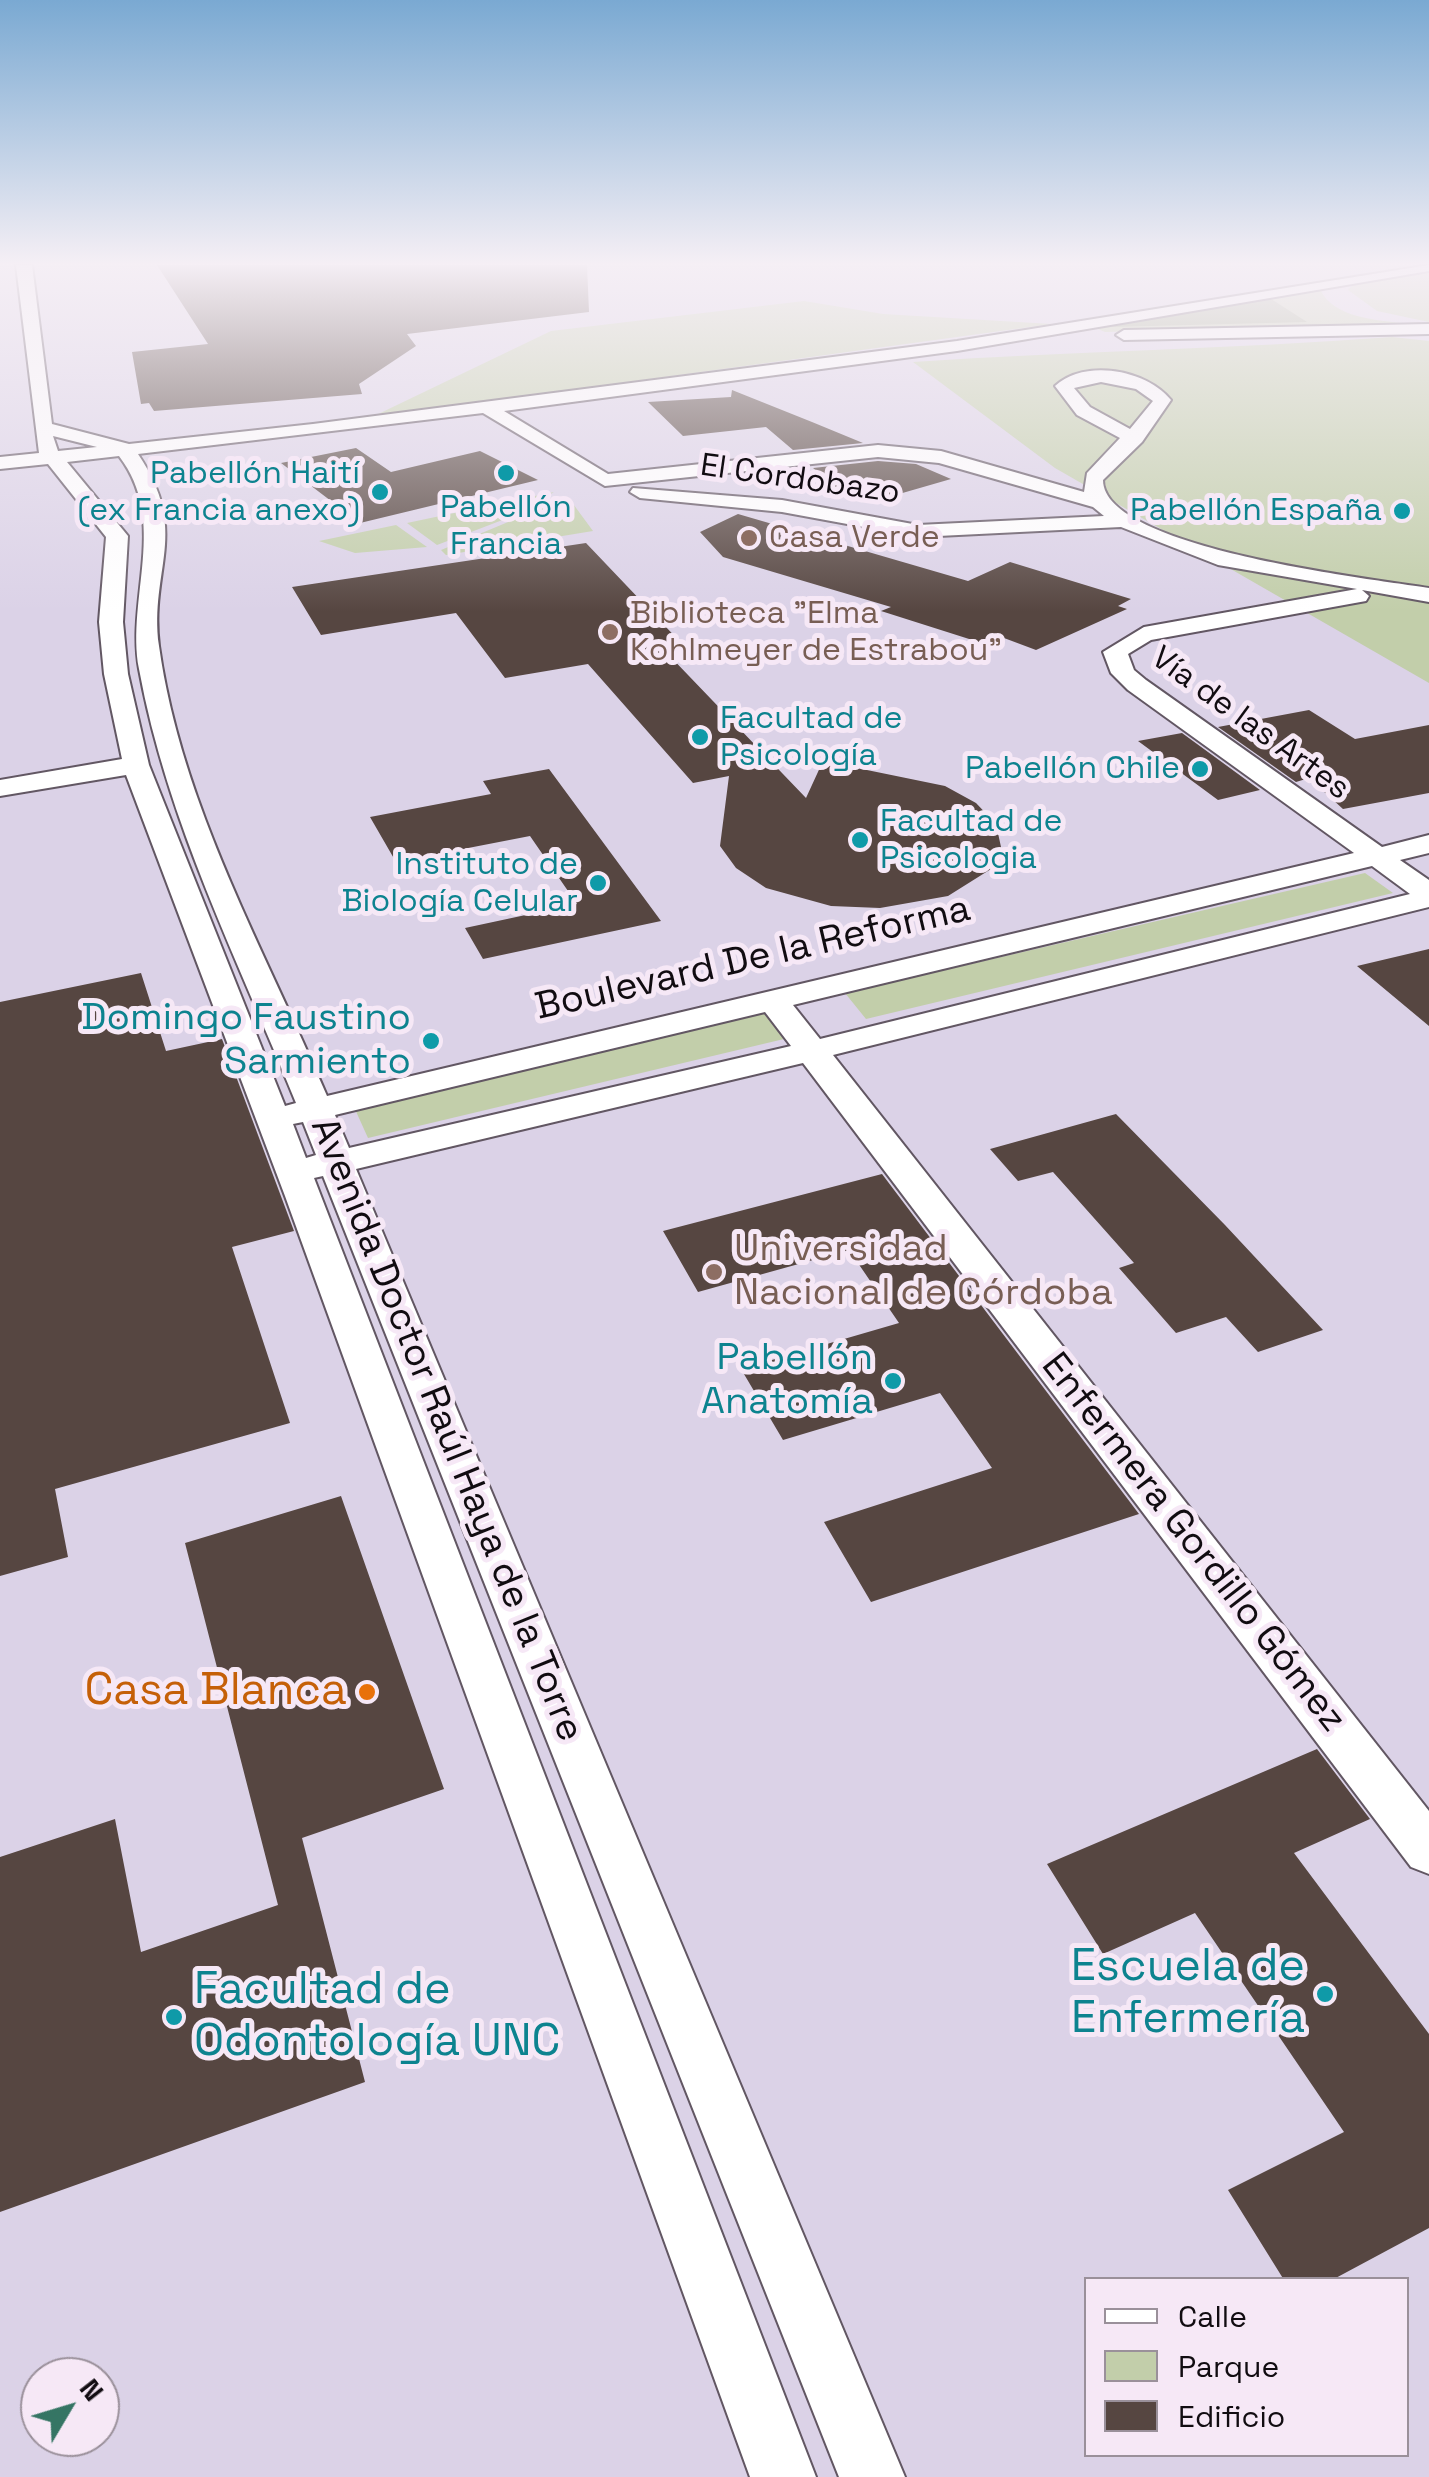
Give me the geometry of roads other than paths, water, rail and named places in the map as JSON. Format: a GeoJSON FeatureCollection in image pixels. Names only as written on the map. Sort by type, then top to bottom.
{"type":"FeatureCollection","features":[{"type":"Feature","properties":{"kind":"street","name":"Avenida Doctor Raúl Haya de la Torre"},"geometry":{"type":"LineString","coordinates":[[37,381],[43,428],[54,463],[116,536],[111,622],[116,674],[136,765],[872,2477]]}},
{"type":"Feature","properties":{"kind":"street"},"geometry":{"type":"LineString","coordinates":[[484,412],[709,381]]}},
{"type":"Feature","properties":{"kind":"street"},"geometry":{"type":"LineString","coordinates":[[0,463],[54,463],[741,381]]}},
{"type":"Feature","properties":{"kind":"street"},"geometry":{"type":"LineString","coordinates":[[1076,381],[1064,386],[1070,398],[1092,415],[1136,438]]}},
{"type":"Feature","properties":{"kind":"street"},"geometry":{"type":"LineString","coordinates":[[1100,503],[1092,485],[1094,476],[1156,414],[1160,395],[1119,381]]}},
{"type":"Feature","properties":{"kind":"street","name":"El Cordobazo"},"geometry":{"type":"LineString","coordinates":[[484,412],[597,481],[622,490],[782,506],[918,531],[1124,521]]}},
{"type":"Feature","properties":{"kind":"street"},"geometry":{"type":"LineString","coordinates":[[43,428],[127,454]]}},
{"type":"Feature","properties":{"kind":"street","name":"El Cordobazo"},"geometry":{"type":"LineString","coordinates":[[597,481],[878,452],[976,464],[1100,503],[1124,521],[1226,560],[1373,588],[1429,594]]}},
{"type":"Feature","properties":{"kind":"street","name":"Avenida Doctor Raúl Haya de la Torre"},"geometry":{"type":"LineString","coordinates":[[127,454],[156,526],[157,547],[146,627],[161,718],[190,814],[316,1105],[302,1152],[783,2477]]}},
{"type":"Feature","properties":{"kind":"street"},"geometry":{"type":"LineString","coordinates":[[0,477],[54,463]]}},
{"type":"Feature","properties":{"kind":"street","name":"Vía de las Artes"},"geometry":{"type":"LineString","coordinates":[[1373,588],[1350,598],[1144,634],[1115,652],[1124,673],[1136,685],[1429,896]]}},
{"type":"Feature","properties":{"kind":"street"},"geometry":{"type":"LineString","coordinates":[[0,788],[136,765]]}},
{"type":"Feature","properties":{"kind":"street","name":"Boulevard De la Reforma"},"geometry":{"type":"LineString","coordinates":[[302,1152],[291,1115],[316,1105],[1429,844]]}},
{"type":"Feature","properties":{"kind":"street"},"geometry":{"type":"LineString","coordinates":[[302,1152],[414,1148],[1429,896]]}},
{"type":"Feature","properties":{"kind":"street","name":"Enfermera Gordillo Gómez"},"geometry":{"type":"LineString","coordinates":[[772,998],[1429,1851]]}},
{"type":"Feature","properties":{"kind":"place","name":"Pabellón Francia"},"geometry":{"type":"Point","coordinates":[506,473]}},
{"type":"Feature","properties":{"kind":"place","name":"Pabellón Haití (ex Francia anexo)"},"geometry":{"type":"Point","coordinates":[380,492]}},
{"type":"Feature","properties":{"kind":"place","name":"Pabellón España"},"geometry":{"type":"Point","coordinates":[1402,511]}},
{"type":"Feature","properties":{"kind":"place","name":"Casa Verde"},"geometry":{"type":"Point","coordinates":[749,538]}},
{"type":"Feature","properties":{"kind":"place","name":"Biblioteca \"Elma Kohlmeyer de Estrabou\""},"geometry":{"type":"Point","coordinates":[610,632]}},
{"type":"Feature","properties":{"kind":"place","name":"Facultad de Psicología"},"geometry":{"type":"Point","coordinates":[700,737]}},
{"type":"Feature","properties":{"kind":"place","name":"Pabellón Chile"},"geometry":{"type":"Point","coordinates":[1200,769]}},
{"type":"Feature","properties":{"kind":"place","name":"Facultad de Psicologia"},"geometry":{"type":"Point","coordinates":[860,840]}},
{"type":"Feature","properties":{"kind":"place","name":"Instituto de Biología Celular"},"geometry":{"type":"Point","coordinates":[598,883]}},
{"type":"Feature","properties":{"kind":"place","name":"Domingo Faustino Sarmiento"},"geometry":{"type":"Point","coordinates":[431,1041]}},
{"type":"Feature","properties":{"kind":"place","name":"Universidad Nacional de Córdoba"},"geometry":{"type":"Point","coordinates":[714,1272]}},
{"type":"Feature","properties":{"kind":"place","name":"Pabellón Anatomía"},"geometry":{"type":"Point","coordinates":[893,1381]}},
{"type":"Feature","properties":{"kind":"place","name":"Casa Blanca"},"geometry":{"type":"Point","coordinates":[367,1692]}},
{"type":"Feature","properties":{"kind":"place","name":"Escuela de Enfermería"},"geometry":{"type":"Point","coordinates":[1325,1994]}},
{"type":"Feature","properties":{"kind":"place","name":"Facultad de Odontología UNC"},"geometry":{"type":"Point","coordinates":[174,2017]}}]}
